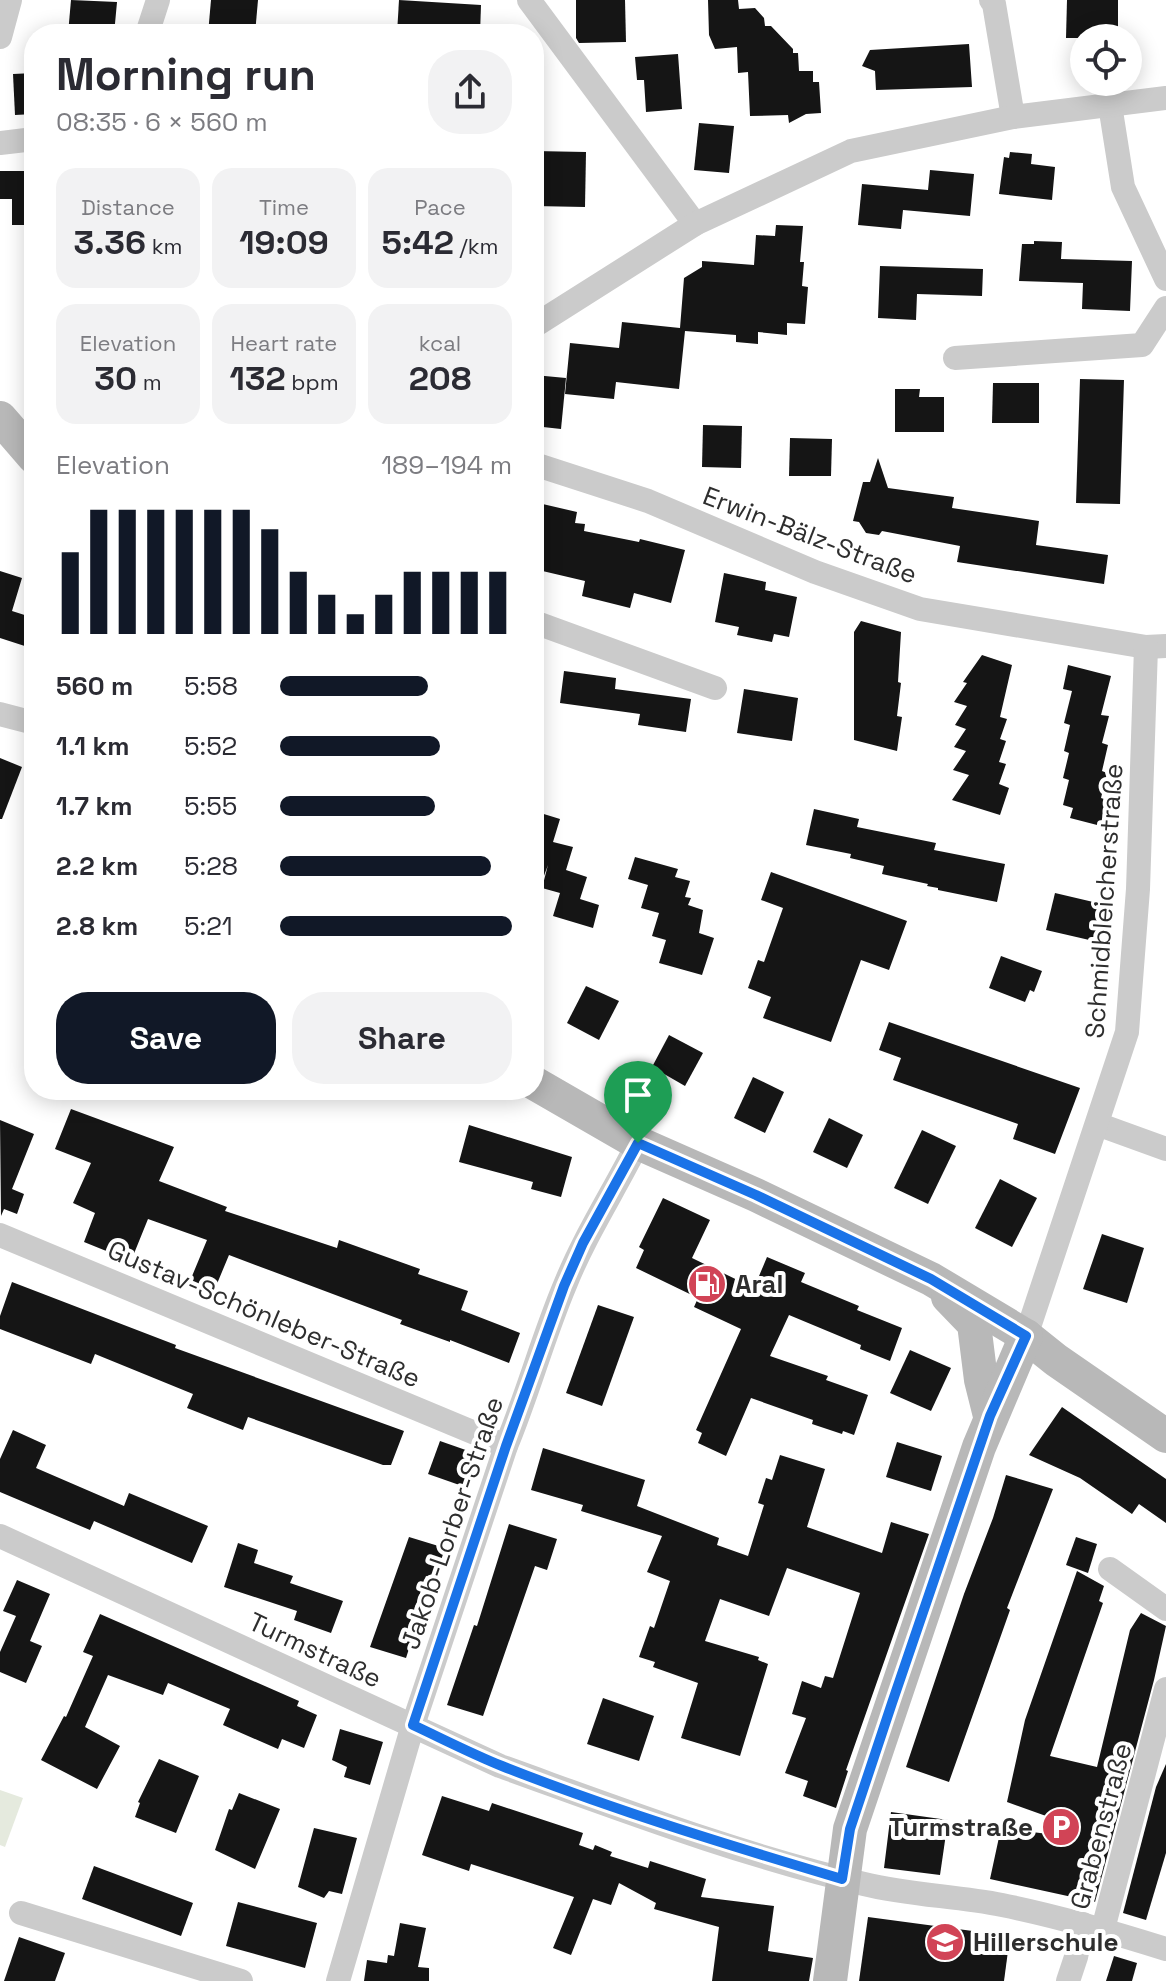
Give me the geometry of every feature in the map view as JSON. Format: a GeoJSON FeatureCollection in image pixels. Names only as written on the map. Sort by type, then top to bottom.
{"type":"FeatureCollection","features":[{"type":"Feature","properties":{"kind":"street"},"geometry":{"type":"LineString","coordinates":[[0,37],[10,0]]}},
{"type":"Feature","properties":{"kind":"street"},"geometry":{"type":"LineString","coordinates":[[150,24],[158,0]]}},
{"type":"Feature","properties":{"kind":"street"},"geometry":{"type":"LineString","coordinates":[[529,0],[695,224]]}},
{"type":"Feature","properties":{"kind":"street"},"geometry":{"type":"LineString","coordinates":[[991,0],[1013,117]]}},
{"type":"Feature","properties":{"kind":"street"},"geometry":{"type":"LineString","coordinates":[[544,320],[695,224],[851,151],[1013,117],[1166,98]]}},
{"type":"Feature","properties":{"kind":"street"},"geometry":{"type":"LineString","coordinates":[[1110,105],[1123,187],[1166,279]]}},
{"type":"Feature","properties":{"kind":"street"},"geometry":{"type":"LineString","coordinates":[[0,143],[24,140]]}},
{"type":"Feature","properties":{"kind":"street"},"geometry":{"type":"LineString","coordinates":[[955,358],[1142,345],[1166,308]]}},
{"type":"Feature","properties":{"kind":"street"},"geometry":{"type":"LineString","coordinates":[[0,418],[24,446]]}},
{"type":"Feature","properties":{"kind":"street","name":"Erwin-Bälz-Straße"},"geometry":{"type":"LineString","coordinates":[[544,467],[648,501],[815,572],[920,609],[1156,646]]}},
{"type":"Feature","properties":{"kind":"street"},"geometry":{"type":"LineString","coordinates":[[544,626],[715,688]]}},
{"type":"Feature","properties":{"kind":"street","name":"Schmidbleicherstraße"},"geometry":{"type":"LineString","coordinates":[[1026,1336],[1127,1032],[1156,646]]}},
{"type":"Feature","properties":{"kind":"street"},"geometry":{"type":"LineString","coordinates":[[0,714],[24,720]]}},
{"type":"Feature","properties":{"kind":"street"},"geometry":{"type":"LineString","coordinates":[[544,1089],[638,1143],[756,1195],[931,1279],[1026,1336],[1166,1436]]}},
{"type":"Feature","properties":{"kind":"street"},"geometry":{"type":"LineString","coordinates":[[1097,1124],[1166,1149]]}},
{"type":"Feature","properties":{"kind":"street","name":"Jakob-Lorber-Straße"},"geometry":{"type":"LineString","coordinates":[[338,1981],[413,1725],[506,1446],[564,1286],[583,1243],[638,1143]]}},
{"type":"Feature","properties":{"kind":"street","name":"Gustav-Schönleber-Straße"},"geometry":{"type":"LineString","coordinates":[[0,1235],[506,1446]]}},
{"type":"Feature","properties":{"kind":"street"},"geometry":{"type":"LineString","coordinates":[[931,1279],[974,1324],[981,1380],[990,1416]]}},
{"type":"Feature","properties":{"kind":"street"},"geometry":{"type":"LineString","coordinates":[[830,1981],[850,1829],[990,1416],[1026,1336]]}},
{"type":"Feature","properties":{"kind":"street","name":"Turmstraße"},"geometry":{"type":"LineString","coordinates":[[0,1536],[500,1766],[745,1851],[842,1879],[892,1891],[999,1905],[1093,1927],[1166,1949]]}},
{"type":"Feature","properties":{"kind":"street"},"geometry":{"type":"LineString","coordinates":[[1110,1569],[1166,1609]]}},
{"type":"Feature","properties":{"kind":"street","name":"Grabenstraße"},"geometry":{"type":"LineString","coordinates":[[1068,1981],[1076,1957],[1093,1927],[1160,1733],[1166,1689]]}},
{"type":"Feature","properties":{"kind":"street"},"geometry":{"type":"LineString","coordinates":[[21,1913],[241,1981]]}},
{"type":"Feature","properties":{"kind":"shaded area"},"geometry":{"type":"Polygon","coordinates":[[[0,1790],[23,1798],[5,1847],[0,1845],[0,1790]]]}},
{"type":"Feature","properties":{"kind":"building"},"geometry":{"type":"Polygon","coordinates":[[[71,0],[117,2],[115,24],[69,24],[71,0]]]}},
{"type":"Feature","properties":{"kind":"building"},"geometry":{"type":"Polygon","coordinates":[[[211,0],[258,0],[256,24],[209,24],[211,0]]]}},
{"type":"Feature","properties":{"kind":"building"},"geometry":{"type":"Polygon","coordinates":[[[399,0],[481,5],[480,24],[398,24],[399,0]]]}},
{"type":"Feature","properties":{"kind":"building"},"geometry":{"type":"Polygon","coordinates":[[[576,0],[625,0],[626,42],[579,43],[576,38],[576,0]]]}},
{"type":"Feature","properties":{"kind":"building"},"geometry":{"type":"Polygon","coordinates":[[[708,0],[738,0],[739,9],[755,8],[764,18],[765,26],[771,26],[793,49],[793,53],[798,53],[799,71],[813,71],[813,82],[819,82],[821,113],[806,114],[789,123],[788,115],[750,116],[748,72],[738,73],[737,47],[715,49],[709,35],[708,0]]]}},
{"type":"Feature","properties":{"kind":"building"},"geometry":{"type":"Polygon","coordinates":[[[1067,0],[1118,0],[1118,24],[1070,24],[1070,38],[1066,38],[1067,0]]]}},
{"type":"Feature","properties":{"kind":"building"},"geometry":{"type":"Polygon","coordinates":[[[969,44],[972,87],[876,90],[875,71],[862,66],[870,50],[969,44]]]}},
{"type":"Feature","properties":{"kind":"building"},"geometry":{"type":"Polygon","coordinates":[[[678,54],[682,109],[646,112],[644,80],[637,80],[635,57],[678,54]]]}},
{"type":"Feature","properties":{"kind":"building"},"geometry":{"type":"Polygon","coordinates":[[[24,73],[24,115],[15,115],[13,74],[24,73]]]}},
{"type":"Feature","properties":{"kind":"building"},"geometry":{"type":"Polygon","coordinates":[[[699,123],[734,126],[729,173],[694,170],[699,123]]]}},
{"type":"Feature","properties":{"kind":"building"},"geometry":{"type":"Polygon","coordinates":[[[544,151],[586,152],[585,207],[544,206],[544,151]]]}},
{"type":"Feature","properties":{"kind":"building"},"geometry":{"type":"Polygon","coordinates":[[[1010,152],[1032,154],[1031,164],[1055,167],[1052,200],[999,194],[1004,157],[1009,158],[1010,152]]]}},
{"type":"Feature","properties":{"kind":"building"},"geometry":{"type":"Polygon","coordinates":[[[930,170],[974,174],[970,216],[903,210],[901,229],[858,225],[862,184],[928,190],[930,170]]]}},
{"type":"Feature","properties":{"kind":"building"},"geometry":{"type":"Polygon","coordinates":[[[0,171],[24,171],[24,225],[12,225],[12,199],[0,199],[0,171]]]}},
{"type":"Feature","properties":{"kind":"building"},"geometry":{"type":"Polygon","coordinates":[[[776,225],[803,226],[800,262],[804,262],[802,286],[808,287],[805,324],[787,323],[787,335],[758,332],[758,344],[736,342],[736,335],[685,331],[679,389],[616,382],[614,399],[565,394],[570,343],[619,348],[622,322],[680,328],[684,278],[702,267],[702,261],[754,265],[756,235],[775,236],[776,225]]]}},
{"type":"Feature","properties":{"kind":"building"},"geometry":{"type":"Polygon","coordinates":[[[1034,241],[1062,242],[1061,259],[1132,261],[1130,311],[1082,309],[1083,283],[1019,281],[1022,244],[1034,244],[1034,241]]]}},
{"type":"Feature","properties":{"kind":"building"},"geometry":{"type":"Polygon","coordinates":[[[880,266],[983,269],[982,296],[917,294],[916,320],[878,318],[880,266]]]}},
{"type":"Feature","properties":{"kind":"building"},"geometry":{"type":"Polygon","coordinates":[[[544,376],[566,378],[561,429],[544,427],[544,376]]]}},
{"type":"Feature","properties":{"kind":"building"},"geometry":{"type":"Polygon","coordinates":[[[1080,379],[1124,380],[1120,504],[1076,503],[1080,379]]]}},
{"type":"Feature","properties":{"kind":"building"},"geometry":{"type":"Polygon","coordinates":[[[993,383],[1039,383],[1039,423],[992,423],[993,383]]]}},
{"type":"Feature","properties":{"kind":"building"},"geometry":{"type":"Polygon","coordinates":[[[895,389],[920,389],[919,397],[944,397],[944,432],[895,432],[895,389]]]}},
{"type":"Feature","properties":{"kind":"building"},"geometry":{"type":"Polygon","coordinates":[[[703,425],[742,426],[741,468],[702,467],[703,425]]]}},
{"type":"Feature","properties":{"kind":"building"},"geometry":{"type":"Polygon","coordinates":[[[790,438],[832,439],[831,476],[789,476],[790,438]]]}},
{"type":"Feature","properties":{"kind":"building"},"geometry":{"type":"Polygon","coordinates":[[[878,458],[888,488],[954,497],[952,508],[1039,521],[1036,545],[1108,555],[1104,584],[957,562],[960,546],[882,531],[879,535],[866,533],[859,522],[853,521],[863,482],[870,482],[878,458]]]}},
{"type":"Feature","properties":{"kind":"building"},"geometry":{"type":"Polygon","coordinates":[[[544,504],[577,512],[575,523],[585,524],[584,531],[639,542],[640,539],[685,550],[671,603],[634,593],[630,608],[582,596],[585,581],[544,571],[544,504]]]}},
{"type":"Feature","properties":{"kind":"building"},"geometry":{"type":"Polygon","coordinates":[[[0,571],[22,578],[12,611],[24,615],[24,646],[0,638],[0,571]]]}},
{"type":"Feature","properties":{"kind":"building"},"geometry":{"type":"Polygon","coordinates":[[[724,573],[766,582],[765,590],[797,597],[789,637],[774,634],[772,642],[737,635],[739,627],[715,622],[724,573]]]}},
{"type":"Feature","properties":{"kind":"building"},"geometry":{"type":"Polygon","coordinates":[[[861,621],[901,632],[898,682],[901,683],[897,716],[902,717],[897,751],[854,740],[854,632],[861,621]]]}},
{"type":"Feature","properties":{"kind":"building"},"geometry":{"type":"Polygon","coordinates":[[[982,655],[1012,665],[1000,717],[1007,719],[1000,739],[1006,741],[999,762],[1006,764],[999,784],[1009,788],[1000,815],[952,800],[969,775],[953,770],[966,751],[954,747],[966,729],[955,725],[967,706],[954,702],[967,683],[963,682],[982,655]]]}},
{"type":"Feature","properties":{"kind":"building"},"geometry":{"type":"Polygon","coordinates":[[[1068,665],[1111,676],[1101,715],[1109,716],[1102,743],[1108,745],[1102,771],[1107,773],[1101,798],[1107,800],[1101,826],[1070,818],[1073,808],[1063,805],[1069,780],[1063,778],[1069,753],[1064,751],[1070,725],[1064,723],[1072,691],[1063,689],[1068,665]]]}},
{"type":"Feature","properties":{"kind":"building"},"geometry":{"type":"Polygon","coordinates":[[[564,671],[616,678],[615,689],[691,699],[686,732],[638,725],[640,714],[560,703],[564,671]]]}},
{"type":"Feature","properties":{"kind":"building"},"geometry":{"type":"Polygon","coordinates":[[[744,689],[798,698],[792,741],[737,733],[744,689]]]}},
{"type":"Feature","properties":{"kind":"building"},"geometry":{"type":"Polygon","coordinates":[[[0,758],[22,767],[2,819],[0,819],[0,758]]]}},
{"type":"Feature","properties":{"kind":"building"},"geometry":{"type":"Polygon","coordinates":[[[814,809],[859,819],[857,827],[936,843],[934,850],[1005,864],[997,902],[882,874],[884,866],[850,858],[851,854],[806,845],[814,809]]]}},
{"type":"Feature","properties":{"kind":"building"},"geometry":{"type":"Polygon","coordinates":[[[544,814],[560,819],[553,842],[573,847],[566,870],[587,877],[580,899],[599,905],[593,928],[553,916],[560,893],[544,889],[548,865],[544,876],[544,814]]]}},
{"type":"Feature","properties":{"kind":"building"},"geometry":{"type":"Polygon","coordinates":[[[635,857],[678,869],[675,877],[690,881],[685,897],[691,898],[688,905],[703,910],[699,933],[714,938],[702,975],[659,963],[666,940],[652,936],[659,913],[641,908],[648,885],[628,879],[635,857]]]}},
{"type":"Feature","properties":{"kind":"building"},"geometry":{"type":"Polygon","coordinates":[[[771,872],[907,921],[889,970],[861,960],[831,1042],[763,1018],[771,997],[748,988],[758,960],[764,962],[783,908],[761,900],[771,872]]]}},
{"type":"Feature","properties":{"kind":"building"},"geometry":{"type":"Polygon","coordinates":[[[1055,893],[1106,905],[1098,942],[1046,930],[1055,893]]]}},
{"type":"Feature","properties":{"kind":"building"},"geometry":{"type":"Polygon","coordinates":[[[1001,956],[1042,971],[1034,992],[1030,990],[1025,1002],[989,988],[1001,956]]]}},
{"type":"Feature","properties":{"kind":"building"},"geometry":{"type":"Polygon","coordinates":[[[586,986],[619,1001],[599,1040],[567,1023],[586,986]]]}},
{"type":"Feature","properties":{"kind":"building"},"geometry":{"type":"Polygon","coordinates":[[[889,1022],[1080,1088],[1055,1154],[1013,1139],[1018,1124],[893,1080],[901,1058],[879,1050],[889,1022]]]}},
{"type":"Feature","properties":{"kind":"building"},"geometry":{"type":"Polygon","coordinates":[[[669,1035],[703,1053],[685,1086],[652,1067],[669,1035]]]}},
{"type":"Feature","properties":{"kind":"building"},"geometry":{"type":"Polygon","coordinates":[[[753,1077],[784,1092],[765,1133],[734,1118],[753,1077]]]}},
{"type":"Feature","properties":{"kind":"building"},"geometry":{"type":"Polygon","coordinates":[[[71,1109],[174,1147],[159,1181],[227,1207],[225,1211],[337,1248],[339,1240],[420,1269],[418,1274],[468,1291],[461,1310],[520,1333],[509,1363],[400,1324],[402,1320],[229,1255],[214,1291],[190,1281],[207,1240],[148,1219],[131,1261],[84,1242],[95,1213],[73,1203],[91,1163],[55,1149],[71,1109]]]}},
{"type":"Feature","properties":{"kind":"building"},"geometry":{"type":"Polygon","coordinates":[[[829,1118],[863,1135],[847,1168],[813,1152],[829,1118]]]}},
{"type":"Feature","properties":{"kind":"building"},"geometry":{"type":"Polygon","coordinates":[[[0,1120],[34,1134],[12,1189],[24,1194],[17,1214],[4,1209],[1,1216],[0,1120]]]}},
{"type":"Feature","properties":{"kind":"building"},"geometry":{"type":"Polygon","coordinates":[[[469,1125],[572,1157],[561,1197],[531,1189],[533,1182],[459,1162],[469,1125]]]}},
{"type":"Feature","properties":{"kind":"building"},"geometry":{"type":"Polygon","coordinates":[[[922,1130],[956,1146],[928,1204],[894,1188],[922,1130]]]}},
{"type":"Feature","properties":{"kind":"building"},"geometry":{"type":"Polygon","coordinates":[[[1000,1179],[1037,1198],[1012,1247],[975,1228],[1000,1179]]]}},
{"type":"Feature","properties":{"kind":"building"},"geometry":{"type":"Polygon","coordinates":[[[663,1198],[710,1220],[692,1258],[754,1288],[767,1257],[805,1273],[801,1282],[902,1328],[890,1361],[860,1349],[861,1345],[789,1315],[770,1356],[828,1376],[826,1380],[868,1395],[854,1435],[812,1424],[813,1420],[751,1398],[726,1456],[698,1443],[702,1433],[696,1430],[741,1329],[694,1307],[698,1298],[636,1268],[644,1250],[639,1247],[663,1198]]]}},
{"type":"Feature","properties":{"kind":"building"},"geometry":{"type":"Polygon","coordinates":[[[1102,1234],[1144,1248],[1127,1303],[1083,1289],[1102,1234]]]}},
{"type":"Feature","properties":{"kind":"building"},"geometry":{"type":"Polygon","coordinates":[[[12,1282],[176,1345],[175,1348],[404,1431],[391,1465],[383,1465],[248,1417],[243,1430],[187,1408],[193,1394],[95,1354],[91,1364],[0,1329],[0,1316],[12,1282]]]}},
{"type":"Feature","properties":{"kind":"building"},"geometry":{"type":"Polygon","coordinates":[[[598,1305],[634,1317],[602,1406],[566,1393],[598,1305]]]}},
{"type":"Feature","properties":{"kind":"building"},"geometry":{"type":"Polygon","coordinates":[[[910,1350],[951,1368],[931,1411],[890,1393],[910,1350]]]}},
{"type":"Feature","properties":{"kind":"building"},"geometry":{"type":"Polygon","coordinates":[[[1062,1407],[1166,1479],[1166,1523],[1139,1504],[1132,1514],[1080,1478],[1029,1455],[1062,1407]]]}},
{"type":"Feature","properties":{"kind":"building"},"geometry":{"type":"Polygon","coordinates":[[[13,1430],[46,1445],[36,1468],[124,1506],[129,1493],[208,1526],[192,1563],[94,1521],[90,1530],[0,1492],[0,1459],[13,1430]]]}},
{"type":"Feature","properties":{"kind":"building"},"geometry":{"type":"Polygon","coordinates":[[[440,1441],[480,1455],[468,1488],[428,1474],[440,1441]]]}},
{"type":"Feature","properties":{"kind":"building"},"geometry":{"type":"Polygon","coordinates":[[[897,1442],[942,1456],[931,1491],[886,1477],[897,1442]]]}},
{"type":"Feature","properties":{"kind":"building"},"geometry":{"type":"Polygon","coordinates":[[[543,1448],[645,1480],[637,1506],[719,1538],[717,1545],[748,1556],[764,1505],[758,1503],[766,1478],[772,1480],[780,1455],[825,1469],[807,1527],[882,1553],[891,1522],[929,1534],[846,1770],[836,1808],[803,1796],[808,1781],[785,1773],[806,1718],[792,1714],[802,1681],[821,1688],[825,1676],[833,1678],[860,1593],[787,1568],[769,1616],[720,1599],[705,1641],[759,1657],[758,1660],[768,1664],[740,1756],[681,1738],[698,1683],[653,1667],[655,1662],[639,1657],[650,1626],[654,1628],[670,1581],[647,1572],[662,1536],[581,1511],[583,1505],[531,1490],[543,1448]]]}},
{"type":"Feature","properties":{"kind":"building"},"geometry":{"type":"Polygon","coordinates":[[[1006,1475],[1053,1489],[1007,1608],[1010,1610],[949,1782],[906,1767],[1006,1475]]]}},
{"type":"Feature","properties":{"kind":"building"},"geometry":{"type":"Polygon","coordinates":[[[509,1524],[557,1539],[547,1570],[535,1566],[483,1716],[447,1705],[474,1625],[477,1626],[509,1524]]]}},
{"type":"Feature","properties":{"kind":"building"},"geometry":{"type":"Polygon","coordinates":[[[409,1537],[445,1548],[435,1579],[426,1576],[409,1625],[416,1627],[406,1658],[370,1647],[409,1537]]]}},
{"type":"Feature","properties":{"kind":"building"},"geometry":{"type":"Polygon","coordinates":[[[1076,1537],[1097,1544],[1088,1573],[1066,1565],[1076,1537]]]}},
{"type":"Feature","properties":{"kind":"building"},"geometry":{"type":"Polygon","coordinates":[[[238,1543],[258,1550],[254,1563],[293,1576],[290,1583],[343,1601],[331,1633],[294,1620],[297,1611],[224,1587],[238,1543]]]}},
{"type":"Feature","properties":{"kind":"building"},"geometry":{"type":"Polygon","coordinates":[[[1077,1571],[1104,1586],[1099,1601],[1103,1603],[1050,1756],[1097,1767],[1130,1630],[1141,1613],[1166,1626],[1095,1902],[990,1879],[1001,1828],[1072,1837],[1074,1826],[1007,1802],[1025,1720],[1077,1571]]]}},
{"type":"Feature","properties":{"kind":"building"},"geometry":{"type":"Polygon","coordinates":[[[17,1580],[50,1594],[30,1641],[42,1646],[26,1683],[0,1672],[0,1652],[16,1616],[3,1611],[17,1580]]]}},
{"type":"Feature","properties":{"kind":"building"},"geometry":{"type":"Polygon","coordinates":[[[100,1614],[299,1701],[297,1706],[317,1715],[304,1748],[282,1739],[278,1749],[223,1725],[230,1709],[168,1683],[163,1695],[108,1675],[85,1727],[120,1746],[97,1789],[41,1760],[66,1717],[93,1656],[83,1652],[100,1614]]]}},
{"type":"Feature","properties":{"kind":"building"},"geometry":{"type":"Polygon","coordinates":[[[603,1698],[654,1716],[639,1761],[587,1744],[603,1698]]]}},
{"type":"Feature","properties":{"kind":"building"},"geometry":{"type":"Polygon","coordinates":[[[340,1729],[383,1742],[370,1785],[344,1777],[347,1767],[332,1760],[340,1729]]]}},
{"type":"Feature","properties":{"kind":"building"},"geometry":{"type":"Polygon","coordinates":[[[159,1759],[199,1776],[176,1833],[135,1817],[138,1802],[159,1759]]]}},
{"type":"Feature","properties":{"kind":"building"},"geometry":{"type":"Polygon","coordinates":[[[1166,1764],[1166,1853],[1146,1920],[1123,1913],[1156,1787],[1166,1764]]]}},
{"type":"Feature","properties":{"kind":"building"},"geometry":{"type":"Polygon","coordinates":[[[239,1793],[280,1809],[255,1869],[215,1850],[229,1809],[232,1810],[239,1793]]]}},
{"type":"Feature","properties":{"kind":"building"},"geometry":{"type":"Polygon","coordinates":[[[442,1796],[489,1811],[492,1803],[583,1833],[579,1845],[593,1850],[595,1845],[612,1852],[610,1856],[648,1868],[650,1861],[706,1879],[701,1897],[774,1906],[768,1951],[813,1958],[809,1981],[712,1981],[719,1927],[654,1909],[656,1903],[619,1883],[611,1905],[593,1899],[571,1955],[553,1948],[574,1897],[471,1864],[469,1871],[422,1855],[442,1796]]]}},
{"type":"Feature","properties":{"kind":"building"},"geometry":{"type":"Polygon","coordinates":[[[891,1812],[948,1820],[940,1875],[884,1868],[891,1812]]]}},
{"type":"Feature","properties":{"kind":"building"},"geometry":{"type":"Polygon","coordinates":[[[314,1828],[357,1838],[342,1894],[329,1891],[324,1898],[298,1887],[314,1828]]]}},
{"type":"Feature","properties":{"kind":"building"},"geometry":{"type":"Polygon","coordinates":[[[94,1866],[193,1903],[181,1936],[82,1899],[94,1866]]]}},
{"type":"Feature","properties":{"kind":"building"},"geometry":{"type":"Polygon","coordinates":[[[238,1902],[317,1923],[305,1968],[226,1946],[238,1902]]]}},
{"type":"Feature","properties":{"kind":"building","name":"Hillerschule"},"geometry":{"type":"Polygon","coordinates":[[[868,1917],[1010,1936],[1004,1981],[859,1981],[868,1917]]]}},
{"type":"Feature","properties":{"kind":"building"},"geometry":{"type":"Polygon","coordinates":[[[400,1923],[426,1928],[418,1967],[429,1968],[429,1981],[364,1981],[367,1960],[387,1963],[388,1955],[394,1956],[400,1923]]]}},
{"type":"Feature","properties":{"kind":"building"},"geometry":{"type":"Polygon","coordinates":[[[19,1937],[65,1953],[55,1981],[4,1981],[19,1937]]]}},
{"type":"Feature","properties":{"kind":"building"},"geometry":{"type":"Polygon","coordinates":[[[1114,1956],[1137,1963],[1132,1981],[1106,1981],[1114,1956]]]}},
{"type":"Feature","properties":{"kind":"place","name":"Aral"},"geometry":{"type":"Point","coordinates":[707,1284]}},
{"type":"Feature","properties":{"kind":"place","name":"Turmstraße"},"geometry":{"type":"Point","coordinates":[1061,1827]}},
{"type":"Feature","properties":{"kind":"place","name":"Hillerschule"},"geometry":{"type":"Point","coordinates":[945,1942]}},
{"type":"Feature","properties":{"kind":"route"},"geometry":{"type":"LineString","coordinates":[[638,1143],[756,1195],[931,1279],[1026,1336],[990,1416],[892,1703],[850,1829],[842,1879],[745,1851],[500,1766],[413,1725],[506,1446],[564,1286],[583,1243],[638,1143]]}}]}
